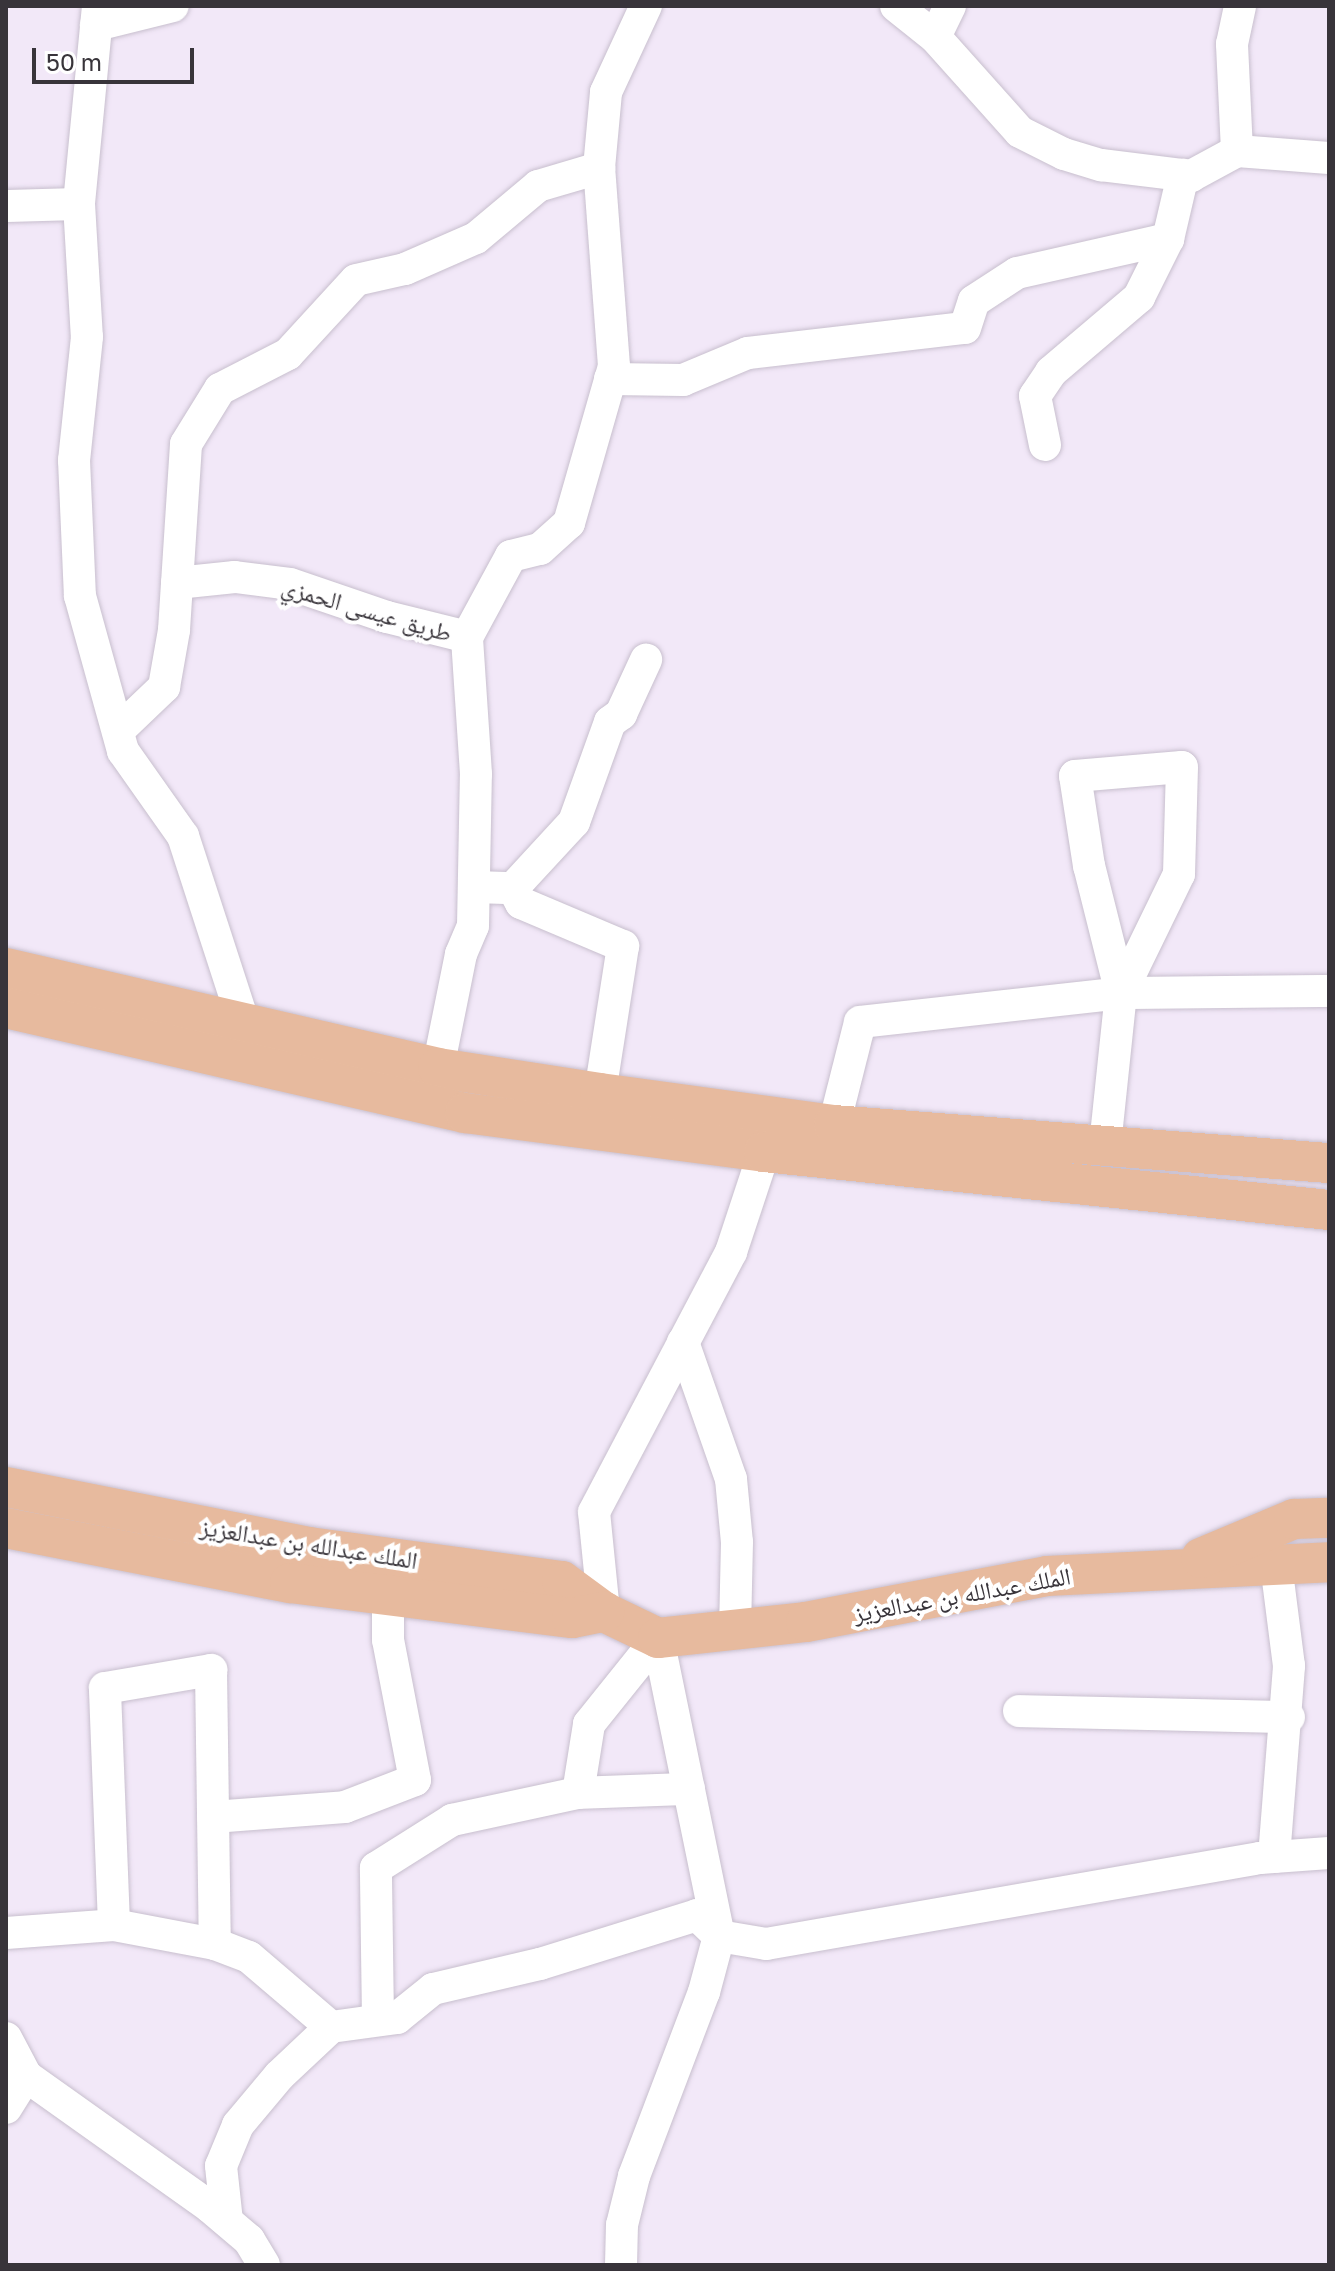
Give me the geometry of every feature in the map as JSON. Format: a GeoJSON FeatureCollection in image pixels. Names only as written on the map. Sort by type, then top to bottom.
{"type":"FeatureCollection","features":[{"type":"Feature","properties":{"kind":"main road"},"geometry":{"type":"LineString","coordinates":[[6,968],[438,1068],[600,1093],[764,1134],[834,1125],[1329,1163]]}},
{"type":"Feature","properties":{"kind":"main road"},"geometry":{"type":"LineString","coordinates":[[6,1008],[465,1113],[764,1134],[1329,1210]]}},
{"type":"Feature","properties":{"kind":"main road","name":"الملك عبدالله بن عبدالعزيز"},"geometry":{"type":"LineString","coordinates":[[6,1487],[309,1547],[562,1581],[604,1612],[658,1638],[735,1630],[939,1599],[1047,1576],[1182,1565],[1329,1562]]}},
{"type":"Feature","properties":{"kind":"main road","name":"الملك عبدالله بن عبدالعزيز"},"geometry":{"type":"LineString","coordinates":[[1182,1565],[1294,1519],[1329,1518]]}},
{"type":"Feature","properties":{"kind":"main road","name":"الملك عبدالله بن عبدالعزيز"},"geometry":{"type":"LineString","coordinates":[[6,1528],[290,1583],[572,1618],[604,1612]]}},
{"type":"Feature","properties":{"kind":"street"},"geometry":{"type":"LineString","coordinates":[[173,6],[97,15],[79,204],[87,337],[74,460],[74,529],[80,596],[123,751],[183,836],[244,1024]]}},
{"type":"Feature","properties":{"kind":"street","name":"طريق عيسى الحمزي"},"geometry":{"type":"LineString","coordinates":[[177,583],[235,577],[290,584],[387,617],[467,637],[511,556],[540,549],[569,523],[614,366],[611,286],[599,168],[606,92],[646,6]]}},
{"type":"Feature","properties":{"kind":"street"},"geometry":{"type":"LineString","coordinates":[[896,6],[935,37],[1020,132],[1101,165],[1183,175],[1215,167],[1237,151],[1329,158]]}},
{"type":"Feature","properties":{"kind":"street"},"geometry":{"type":"LineString","coordinates":[[935,37],[950,6]]}},
{"type":"Feature","properties":{"kind":"street"},"geometry":{"type":"LineString","coordinates":[[1237,151],[1232,44],[1240,6]]}},
{"type":"Feature","properties":{"kind":"street"},"geometry":{"type":"LineString","coordinates":[[118,731],[164,687],[177,583],[186,444],[220,389],[288,354],[356,280],[405,269],[476,238],[538,186],[599,168]]}},
{"type":"Feature","properties":{"kind":"street"},"geometry":{"type":"LineString","coordinates":[[1045,445],[1035,396],[1051,372],[1139,297],[1168,239],[1183,175]]}},
{"type":"Feature","properties":{"kind":"street"},"geometry":{"type":"LineString","coordinates":[[6,206],[79,204]]}},
{"type":"Feature","properties":{"kind":"street"},"geometry":{"type":"LineString","coordinates":[[610,379],[683,380],[748,353],[965,328],[974,301],[1017,273],[1168,239]]}},
{"type":"Feature","properties":{"kind":"street"},"geometry":{"type":"LineString","coordinates":[[438,1068],[461,954],[473,926],[474,684],[467,637]]}},
{"type":"Feature","properties":{"kind":"street"},"geometry":{"type":"LineString","coordinates":[[475,887],[513,888],[574,822],[610,722],[621,714],[646,660]]}},
{"type":"Feature","properties":{"kind":"street"},"geometry":{"type":"LineString","coordinates":[[1105,1144],[1121,993],[1179,874],[1182,767],[1075,776],[1089,866],[1121,993]]}},
{"type":"Feature","properties":{"kind":"street"},"geometry":{"type":"LineString","coordinates":[[513,888],[521,903],[623,946],[600,1093]]}},
{"type":"Feature","properties":{"kind":"street"},"geometry":{"type":"LineString","coordinates":[[834,1125],[860,1022],[1121,993],[1329,991]]}},
{"type":"Feature","properties":{"kind":"street"},"geometry":{"type":"LineString","coordinates":[[604,1612],[594,1512],[731,1252],[764,1134]]}},
{"type":"Feature","properties":{"kind":"street"},"geometry":{"type":"LineString","coordinates":[[683,1342],[731,1479],[737,1542],[735,1630]]}},
{"type":"Feature","properties":{"kind":"street"},"geometry":{"type":"LineString","coordinates":[[1274,1857],[1289,1717],[1289,1666],[1276,1564]]}},
{"type":"Feature","properties":{"kind":"street"},"geometry":{"type":"LineString","coordinates":[[388,1596],[388,1640],[415,1780],[452,1820]]}},
{"type":"Feature","properties":{"kind":"street"},"geometry":{"type":"LineString","coordinates":[[621,2265],[622,2225],[634,2176],[704,1992],[719,1936],[658,1638]]}},
{"type":"Feature","properties":{"kind":"street"},"geometry":{"type":"LineString","coordinates":[[578,1793],[589,1724],[658,1638]]}},
{"type":"Feature","properties":{"kind":"street"},"geometry":{"type":"LineString","coordinates":[[114,1925],[105,1688],[211,1670],[215,1944]]}},
{"type":"Feature","properties":{"kind":"street"},"geometry":{"type":"LineString","coordinates":[[1019,1711],[1289,1717]]}},
{"type":"Feature","properties":{"kind":"street"},"geometry":{"type":"LineString","coordinates":[[213,1817],[345,1807],[415,1780]]}},
{"type":"Feature","properties":{"kind":"street"},"geometry":{"type":"LineString","coordinates":[[378,2020],[376,1868],[452,1820],[578,1793],[689,1789]]}},
{"type":"Feature","properties":{"kind":"street"},"geometry":{"type":"LineString","coordinates":[[227,2221],[221,2166],[238,2125],[279,2076],[331,2027],[397,2018],[433,1989],[540,1964],[697,1915],[719,1936],[766,1944],[1274,1857],[1329,1853]]}},
{"type":"Feature","properties":{"kind":"street"},"geometry":{"type":"LineString","coordinates":[[6,1933],[114,1925],[215,1944],[249,1957],[331,2027]]}},
{"type":"Feature","properties":{"kind":"street"},"geometry":{"type":"LineString","coordinates":[[6,2038],[26,2076],[227,2221],[249,2240],[264,2265]]}},
{"type":"Feature","properties":{"kind":"street"},"geometry":{"type":"LineString","coordinates":[[6,2108],[26,2076]]}}]}
